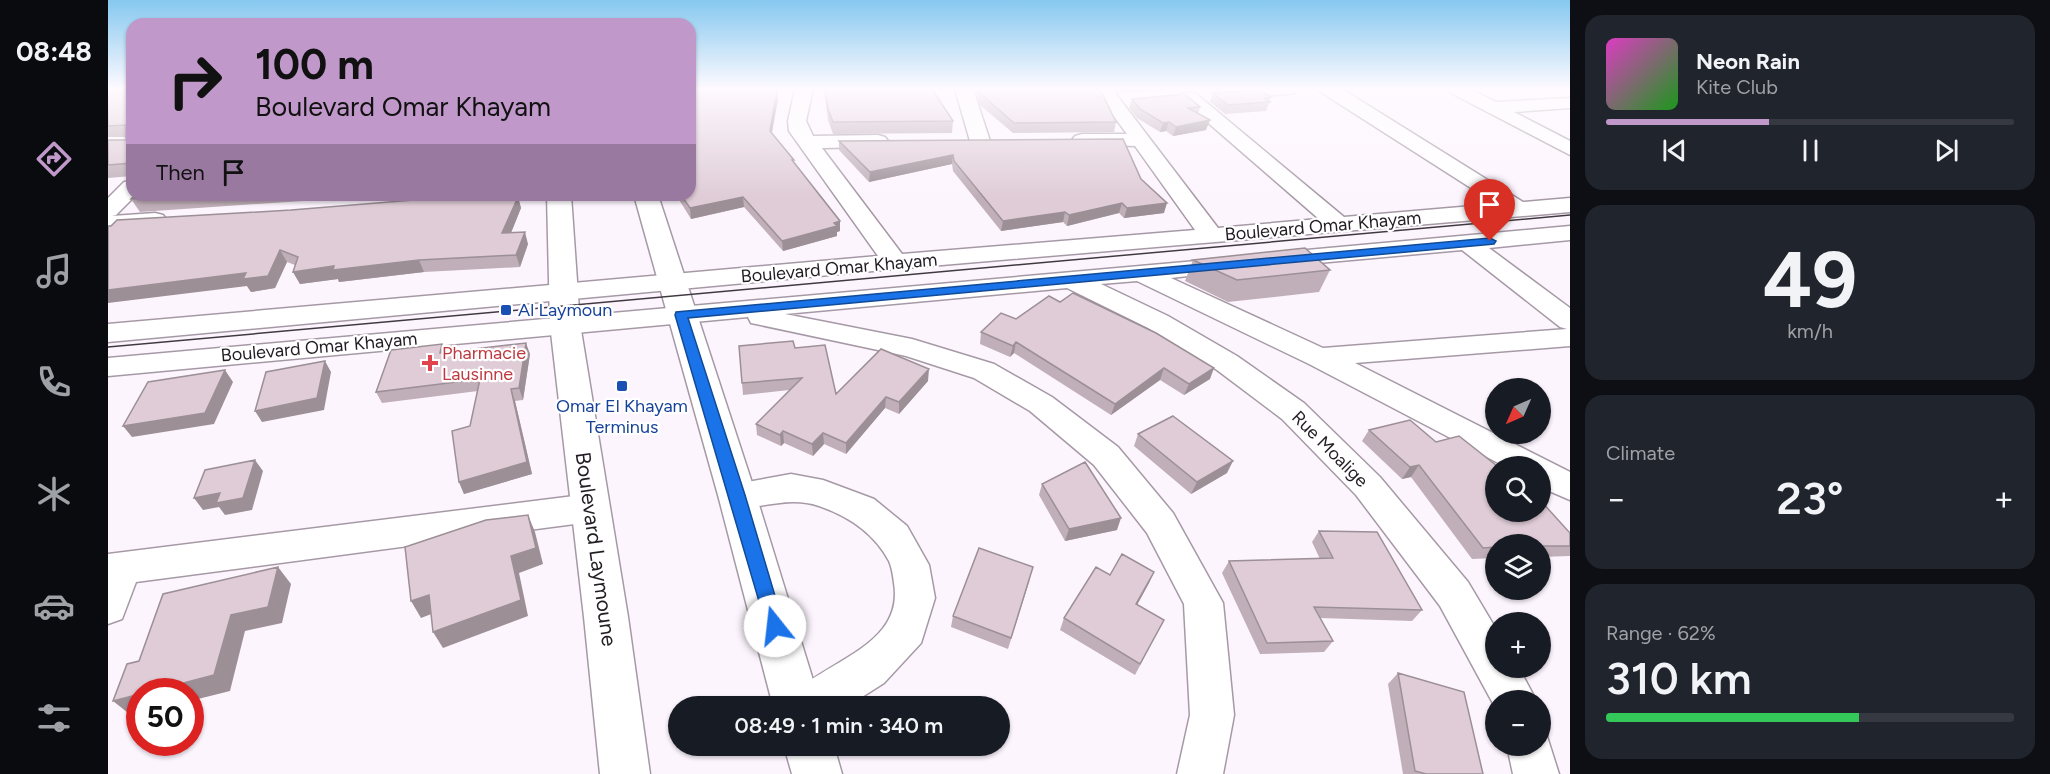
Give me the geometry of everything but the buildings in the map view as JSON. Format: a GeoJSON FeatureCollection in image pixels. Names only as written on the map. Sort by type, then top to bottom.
{"type":"FeatureCollection","features":[{"type":"Feature","properties":{"kind":"main road","name":"Boulevard Laymoune"},"geometry":{"type":"LineString","coordinates":[[559,201],[564,309],[625,774]]}},
{"type":"Feature","properties":{"kind":"main road"},"geometry":{"type":"LineString","coordinates":[[648,201],[737,495],[794,696]]}},
{"type":"Feature","properties":{"kind":"main road"},"geometry":{"type":"LineString","coordinates":[[811,756],[817,774]]}},
{"type":"Feature","properties":{"kind":"street"},"geometry":{"type":"LineString","coordinates":[[798,125],[806,142],[895,262]]}},
{"type":"Feature","properties":{"kind":"street"},"geometry":{"type":"LineString","coordinates":[[976,125],[981,141]]}},
{"type":"Feature","properties":{"kind":"street"},"geometry":{"type":"LineString","coordinates":[[1129,125],[1212,236]]}},
{"type":"Feature","properties":{"kind":"street"},"geometry":{"type":"LineString","coordinates":[[1222,125],[1339,225]]}},
{"type":"Feature","properties":{"kind":"street"},"geometry":{"type":"LineString","coordinates":[[1386,125],[1518,210]]}},
{"type":"Feature","properties":{"kind":"street"},"geometry":{"type":"LineString","coordinates":[[1525,125],[1570,149]]}},
{"type":"Feature","properties":{"kind":"street"},"geometry":{"type":"LineString","coordinates":[[1060,140],[1139,140]]}},
{"type":"Feature","properties":{"kind":"street"},"geometry":{"type":"LineString","coordinates":[[806,142],[899,141]]}},
{"type":"Feature","properties":{"kind":"street"},"geometry":{"type":"LineString","coordinates":[[957,141],[1003,141]]}},
{"type":"Feature","properties":{"kind":"street"},"geometry":{"type":"LineString","coordinates":[[108,210],[126,193]]}},
{"type":"Feature","properties":{"kind":"street","name":"Boulevard Omar Khayam"},"geometry":{"type":"LineString","coordinates":[[108,333],[564,309],[677,299],[895,262],[1570,205]]}},
{"type":"Feature","properties":{"kind":"street"},"geometry":{"type":"LineString","coordinates":[[108,223],[179,219]]}},
{"type":"Feature","properties":{"kind":"street","name":"Boulevard Omar Khayam"},"geometry":{"type":"LineString","coordinates":[[677,299],[738,310],[1570,233]]}},
{"type":"Feature","properties":{"kind":"street"},"geometry":{"type":"LineString","coordinates":[[1470,243],[1568,321]]}},
{"type":"Feature","properties":{"kind":"street"},"geometry":{"type":"LineString","coordinates":[[1142,274],[1320,357],[1512,456]]}},
{"type":"Feature","properties":{"kind":"street","name":"Rue Moalige"},"geometry":{"type":"LineString","coordinates":[[1070,279],[1158,322],[1227,363],[1293,411],[1368,486],[1454,594],[1508,690]]}},
{"type":"Feature","properties":{"kind":"street","name":"Boulevard Omar Khayam"},"geometry":{"type":"LineString","coordinates":[[108,367],[564,309]]}},
{"type":"Feature","properties":{"kind":"street"},"geometry":{"type":"LineString","coordinates":[[738,310],[761,317],[912,348],[984,371],[1041,404],[1106,456],[1160,523],[1203,603],[1212,715],[1200,774]]}},
{"type":"Feature","properties":{"kind":"street"},"geometry":{"type":"LineString","coordinates":[[1320,357],[1568,321]]}},
{"type":"Feature","properties":{"kind":"street"},"geometry":{"type":"LineString","coordinates":[[1551,477],[1570,487]]}},
{"type":"Feature","properties":{"kind":"street"},"geometry":{"type":"LineString","coordinates":[[737,495],[791,487],[823,493],[862,509],[894,536],[910,565],[916,598],[907,630],[869,669],[827,696]]}},
{"type":"Feature","properties":{"kind":"street"},"geometry":{"type":"LineString","coordinates":[[108,607],[114,569],[590,508]]}},
{"type":"Feature","properties":{"kind":"street"},"geometry":{"type":"LineString","coordinates":[[1532,756],[1536,774]]}},
{"type":"Feature","properties":{"kind":"tram line"},"geometry":{"type":"LineString","coordinates":[[108,347],[1570,215]]}},
{"type":"Feature","properties":{"kind":"place","name":"Al Laymoun"},"geometry":{"type":"Point","coordinates":[506,310]}},
{"type":"Feature","properties":{"kind":"place","name":"Pharmacie Lausinne"},"geometry":{"type":"Point","coordinates":[430,363]}},
{"type":"Feature","properties":{"kind":"place","name":"Omar El Khayam Terminus"},"geometry":{"type":"Point","coordinates":[622,386]}},
{"type":"Feature","properties":{"kind":"route"},"geometry":{"type":"LineString","coordinates":[[775,626],[681,315],[1490,241]]}}]}
